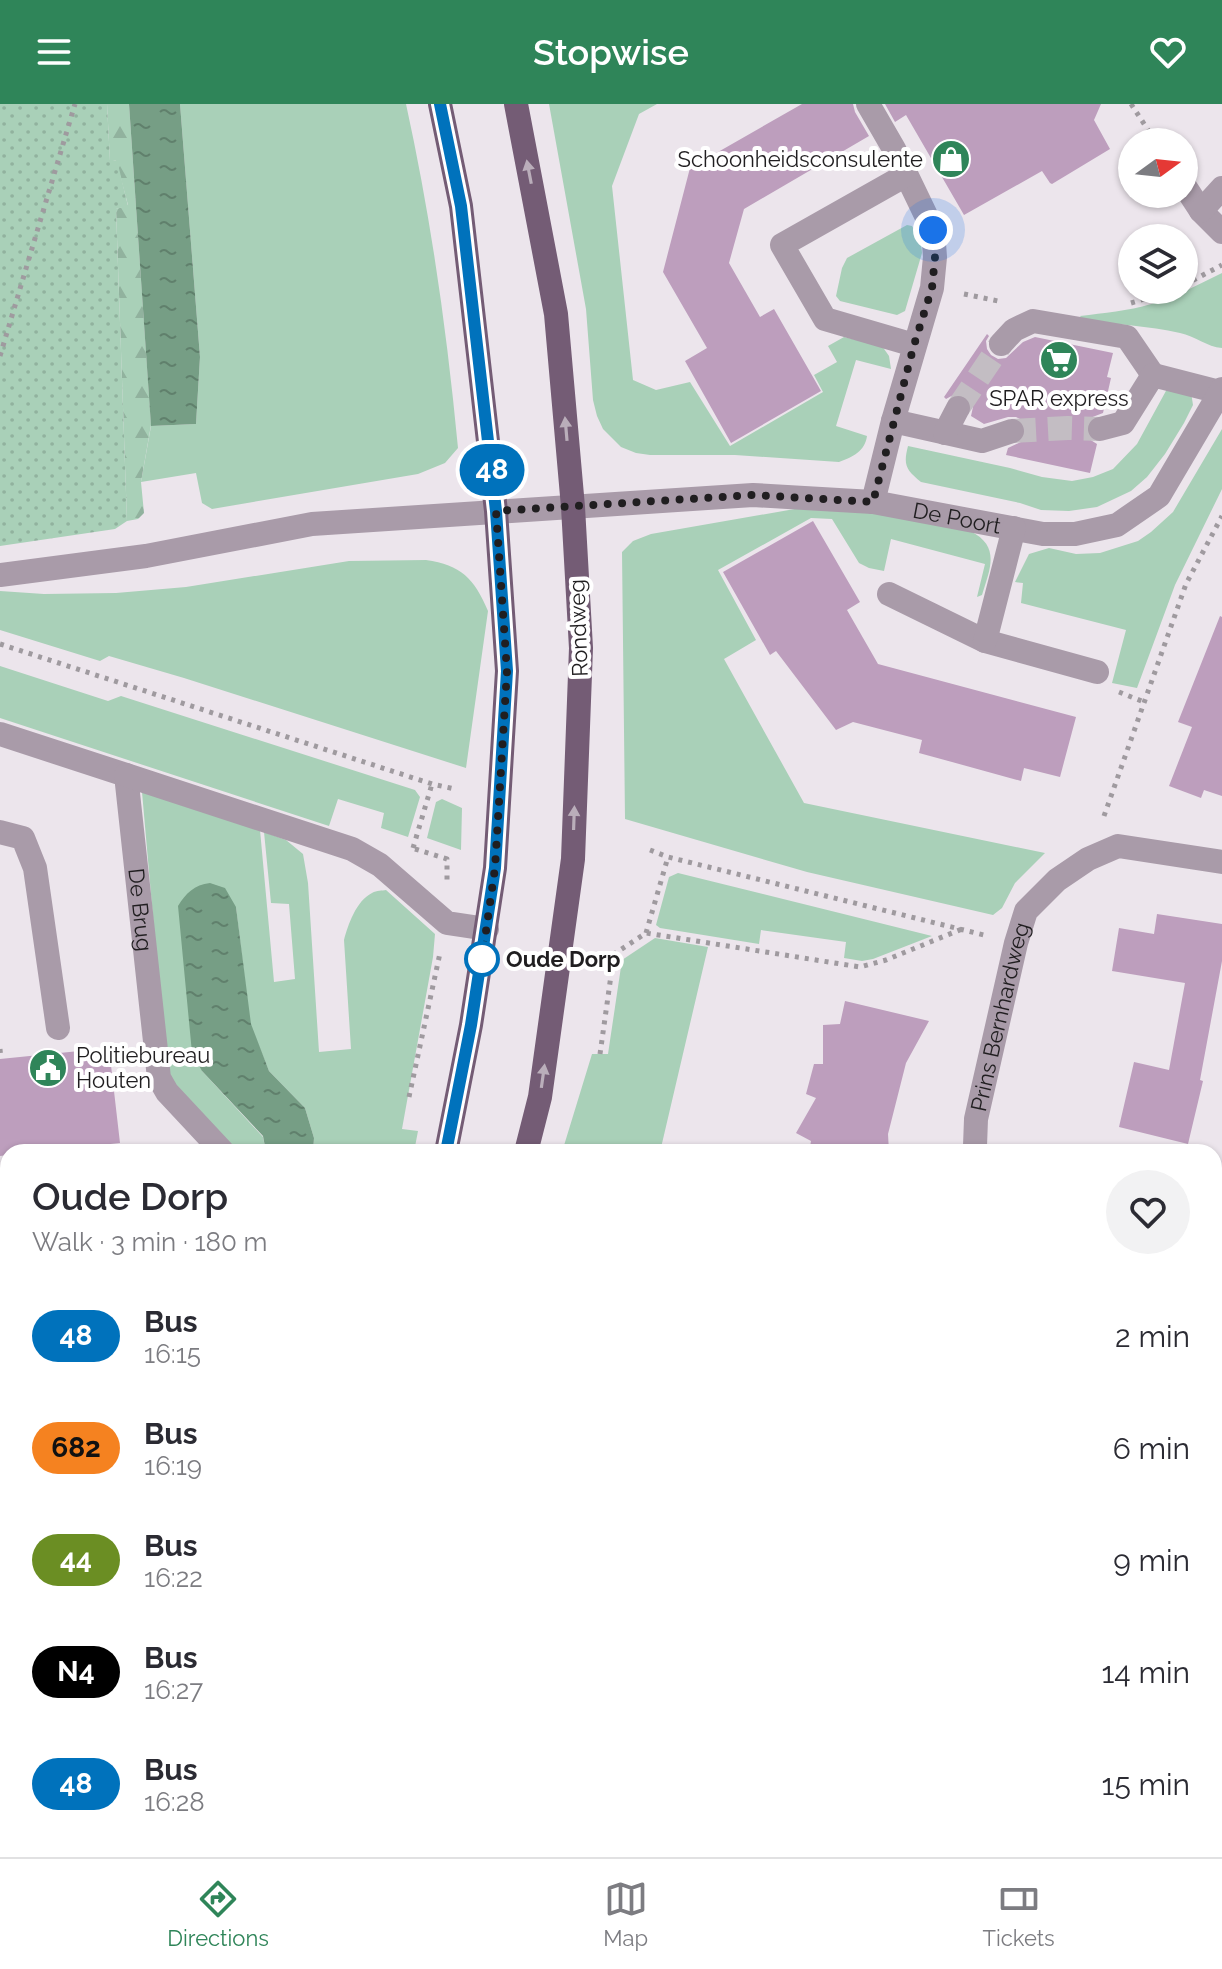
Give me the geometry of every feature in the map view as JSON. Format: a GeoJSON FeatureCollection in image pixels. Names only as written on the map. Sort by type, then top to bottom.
{"type":"FeatureCollection","features":[{"type":"Feature","properties":{"kind":"main road"},"geometry":{"type":"LineString","coordinates":[[440,104],[461,206],[496,511],[507,671],[495,868],[471,1025],[448,1144]]}},
{"type":"Feature","properties":{"kind":"main road","name":"Rondweg"},"geometry":{"type":"LineString","coordinates":[[516,104],[556,314],[573,507],[581,648],[573,859],[540,1097],[528,1144]]}},
{"type":"Feature","properties":{"kind":"street"},"geometry":{"type":"LineString","coordinates":[[868,104],[894,149],[933,230],[935,257],[932,288],[873,502]]}},
{"type":"Feature","properties":{"kind":"street"},"geometry":{"type":"LineString","coordinates":[[906,175],[782,245],[825,319],[914,345]]}},
{"type":"Feature","properties":{"kind":"street"},"geometry":{"type":"LineString","coordinates":[[1201,211],[1222,188]]}},
{"type":"Feature","properties":{"kind":"street"},"geometry":{"type":"LineString","coordinates":[[1198,206],[1222,232]]}},
{"type":"Feature","properties":{"kind":"street"},"geometry":{"type":"LineString","coordinates":[[1001,344],[1014,330],[1033,321],[1127,337],[1153,375],[1221,390]]}},
{"type":"Feature","properties":{"kind":"street"},"geometry":{"type":"LineString","coordinates":[[1100,429],[1123,423],[1153,375]]}},
{"type":"Feature","properties":{"kind":"street","name":"De Poort"},"geometry":{"type":"LineString","coordinates":[[496,511],[753,495],[873,502],[1043,534],[1075,534],[1117,525],[1159,496],[1221,390]]}},
{"type":"Feature","properties":{"kind":"street"},"geometry":{"type":"LineString","coordinates":[[945,433],[958,408]]}},
{"type":"Feature","properties":{"kind":"street"},"geometry":{"type":"LineString","coordinates":[[893,421],[982,441],[1012,431]]}},
{"type":"Feature","properties":{"kind":"street"},"geometry":{"type":"LineString","coordinates":[[0,575],[146,556],[312,524],[496,511]]}},
{"type":"Feature","properties":{"kind":"street"},"geometry":{"type":"LineString","coordinates":[[985,641],[1014,528]]}},
{"type":"Feature","properties":{"kind":"street"},"geometry":{"type":"LineString","coordinates":[[889,594],[985,641],[1097,672]]}},
{"type":"Feature","properties":{"kind":"street"},"geometry":{"type":"LineString","coordinates":[[0,734],[352,849],[380,865],[447,923],[487,929]]}},
{"type":"Feature","properties":{"kind":"street","name":"De Brug"},"geometry":{"type":"LineString","coordinates":[[126,775],[159,1078],[167,1092],[216,1144]]}},
{"type":"Feature","properties":{"kind":"street"},"geometry":{"type":"LineString","coordinates":[[0,832],[23,838],[35,868],[58,1028]]}},
{"type":"Feature","properties":{"kind":"street","name":"Prins Bernhardweg"},"geometry":{"type":"LineString","coordinates":[[975,1144],[976,1119],[1026,911],[1057,880],[1088,859],[1118,846],[1222,862]]}},
{"type":"Feature","properties":{"kind":"path"},"geometry":{"type":"LineString","coordinates":[[0,356],[75,104]]}},
{"type":"Feature","properties":{"kind":"path"},"geometry":{"type":"LineString","coordinates":[[1131,104],[1147,128]]}},
{"type":"Feature","properties":{"kind":"path"},"geometry":{"type":"LineString","coordinates":[[1198,278],[1222,265]]}},
{"type":"Feature","properties":{"kind":"path"},"geometry":{"type":"LineString","coordinates":[[1088,859],[1186,584],[1222,516]]}},
{"type":"Feature","properties":{"kind":"path"},"geometry":{"type":"LineString","coordinates":[[0,644],[455,789]]}},
{"type":"Feature","properties":{"kind":"path"},"geometry":{"type":"LineString","coordinates":[[413,848],[432,784]]}},
{"type":"Feature","properties":{"kind":"path"},"geometry":{"type":"LineString","coordinates":[[650,850],[1016,943]]}},
{"type":"Feature","properties":{"kind":"path"},"geometry":{"type":"LineString","coordinates":[[600,1054],[614,954],[646,933],[668,857]]}},
{"type":"Feature","properties":{"kind":"path"},"geometry":{"type":"LineString","coordinates":[[646,933],[860,967],[886,960],[962,929]]}},
{"type":"Feature","properties":{"kind":"path"},"geometry":{"type":"LineString","coordinates":[[0,1049],[1,1059]]}},
{"type":"Feature","properties":{"kind":"green space"},"geometry":{"type":"Polygon","coordinates":[[[0,104],[107,104],[110,161],[117,160],[128,206],[116,209],[127,521],[115,529],[0,546],[0,104]]]}},
{"type":"Feature","properties":{"kind":"green space"},"geometry":{"type":"Polygon","coordinates":[[[107,104],[129,104],[151,425],[141,482],[144,513],[138,519],[127,521],[116,209],[128,205],[116,160],[110,162],[107,104]]]}},
{"type":"Feature","properties":{"kind":"green space"},"geometry":{"type":"Polygon","coordinates":[[[180,104],[406,104],[431,232],[454,405],[458,448],[445,463],[418,474],[212,509],[202,503],[196,473],[141,482],[151,426],[196,424],[200,357],[180,104]]]}},
{"type":"Feature","properties":{"kind":"green space"},"geometry":{"type":"Polygon","coordinates":[[[549,104],[657,104],[639,114],[612,186],[633,380],[656,390],[690,382],[730,446],[823,392],[814,375],[837,362],[828,346],[844,337],[882,346],[889,356],[891,369],[856,360],[836,426],[867,436],[858,453],[839,462],[735,455],[650,455],[621,447],[603,429],[593,400],[586,309],[549,104]]]}},
{"type":"Feature","properties":{"kind":"green space"},"geometry":{"type":"Polygon","coordinates":[[[907,225],[912,226],[921,242],[922,253],[905,311],[897,315],[840,301],[836,296],[847,258],[907,225]]]}},
{"type":"Feature","properties":{"kind":"green space"},"geometry":{"type":"Polygon","coordinates":[[[1222,273],[1222,348],[1180,333],[1084,321],[1080,316],[1151,304],[1198,304],[1198,284],[1222,273]]]}},
{"type":"Feature","properties":{"kind":"green space"},"geometry":{"type":"Polygon","coordinates":[[[1167,389],[1191,392],[1193,405],[1184,423],[1147,477],[1131,491],[1097,507],[1069,511],[1041,510],[921,482],[907,467],[908,446],[1042,477],[1072,481],[1093,477],[1113,469],[1137,444],[1167,389]]]}},
{"type":"Feature","properties":{"kind":"green space"},"geometry":{"type":"Polygon","coordinates":[[[1222,429],[1222,489],[1175,585],[1137,688],[1112,683],[1126,630],[1021,603],[1023,583],[1015,582],[1029,554],[1049,548],[1076,554],[1100,553],[1138,541],[1151,532],[1173,512],[1222,429]]]}},
{"type":"Feature","properties":{"kind":"green space"},"geometry":{"type":"Polygon","coordinates":[[[836,506],[970,531],[980,537],[990,551],[991,559],[982,595],[977,597],[985,564],[891,539],[884,571],[869,568],[859,563],[832,519],[811,518],[718,570],[756,640],[724,659],[804,803],[1045,853],[1015,883],[1002,908],[993,915],[807,872],[625,819],[622,552],[633,541],[651,534],[806,507],[836,506]]]}},
{"type":"Feature","properties":{"kind":"green space"},"geometry":{"type":"Polygon","coordinates":[[[426,560],[448,565],[465,575],[488,611],[466,768],[184,678],[109,656],[100,661],[0,630],[0,591],[116,593],[186,587],[349,561],[426,560]]]}},
{"type":"Feature","properties":{"kind":"green space"},"geometry":{"type":"Polygon","coordinates":[[[0,666],[108,701],[121,696],[415,790],[420,797],[408,837],[381,828],[384,813],[338,799],[329,826],[0,718],[0,666]]]}},
{"type":"Feature","properties":{"kind":"green space"},"geometry":{"type":"Polygon","coordinates":[[[142,792],[260,830],[274,982],[295,979],[289,904],[271,903],[264,832],[286,840],[303,854],[308,883],[319,1052],[351,1049],[344,940],[361,902],[374,892],[386,890],[435,934],[402,1129],[418,1131],[416,1144],[314,1144],[305,1108],[269,1071],[250,1024],[236,907],[202,1071],[263,1137],[264,1144],[227,1144],[167,1076],[142,792]]]}},
{"type":"Feature","properties":{"kind":"green space"},"geometry":{"type":"Polygon","coordinates":[[[442,799],[462,808],[461,850],[427,838],[436,802],[442,799]]]}},
{"type":"Feature","properties":{"kind":"green space"},"geometry":{"type":"Polygon","coordinates":[[[678,873],[932,936],[862,961],[844,958],[846,942],[761,930],[759,944],[660,928],[656,925],[669,877],[678,873]]]}},
{"type":"Feature","properties":{"kind":"green space"},"geometry":{"type":"Polygon","coordinates":[[[655,938],[708,947],[662,1144],[564,1144],[592,1054],[608,1054],[622,960],[655,938]]]}},
{"type":"Feature","properties":{"kind":"water"},"geometry":{"type":"Polygon","coordinates":[[[129,104],[180,104],[200,357],[196,424],[151,426],[129,104]]]}},
{"type":"Feature","properties":{"kind":"water"},"geometry":{"type":"Polygon","coordinates":[[[210,883],[225,888],[236,907],[251,1024],[269,1071],[305,1108],[314,1144],[264,1144],[263,1136],[202,1071],[192,1053],[178,906],[191,890],[210,883]]]}},
{"type":"Feature","properties":{"kind":"building"},"geometry":{"type":"Polygon","coordinates":[[[802,104],[853,104],[869,136],[744,209],[729,263],[760,317],[774,309],[821,391],[731,443],[685,361],[707,348],[663,272],[690,168],[802,104]]]}},
{"type":"Feature","properties":{"kind":"building"},"geometry":{"type":"Polygon","coordinates":[[[885,104],[1101,104],[1094,120],[1110,149],[1052,184],[1042,171],[964,215],[906,115],[895,122],[885,104]]]}},
{"type":"Feature","properties":{"kind":"building"},"geometry":{"type":"Polygon","coordinates":[[[987,334],[987,349],[998,359],[1006,358],[1023,342],[1035,337],[1113,353],[1103,413],[1090,418],[1085,426],[1089,439],[1097,444],[1090,473],[1006,455],[1008,448],[1023,441],[1026,435],[1022,420],[1008,417],[984,424],[971,416],[973,407],[966,395],[957,393],[946,399],[944,397],[987,334]]]}},
{"type":"Feature","properties":{"kind":"building"},"geometry":{"type":"Polygon","coordinates":[[[813,521],[860,602],[847,610],[878,664],[1076,717],[1060,777],[1024,768],[1021,781],[919,753],[922,740],[853,722],[836,730],[776,651],[770,655],[723,572],[813,521]]]}},
{"type":"Feature","properties":{"kind":"building"},"geometry":{"type":"Polygon","coordinates":[[[1220,616],[1222,796],[1204,790],[1201,798],[1169,786],[1192,727],[1178,722],[1220,616]]]}},
{"type":"Feature","properties":{"kind":"building"},"geometry":{"type":"Polygon","coordinates":[[[1157,914],[1222,924],[1222,961],[1200,1080],[1203,1081],[1188,1144],[1119,1127],[1134,1062],[1169,1070],[1185,983],[1112,971],[1119,928],[1154,934],[1157,914]]]}},
{"type":"Feature","properties":{"kind":"building"},"geometry":{"type":"Polygon","coordinates":[[[845,1001],[929,1021],[906,1063],[888,1134],[889,1144],[810,1144],[811,1141],[796,1133],[816,1098],[806,1094],[814,1064],[823,1064],[823,1025],[840,1024],[845,1001]]]}},
{"type":"Feature","properties":{"kind":"building"},"geometry":{"type":"Polygon","coordinates":[[[109,1048],[120,1143],[0,1144],[0,1059],[109,1048]]]}},
{"type":"Feature","properties":{"kind":"tunnel"},"geometry":{"type":"LineString","coordinates":[[958,408],[1001,344]]}},
{"type":"Feature","properties":{"kind":"tunnel"},"geometry":{"type":"LineString","coordinates":[[1012,431],[1100,429]]}},
{"type":"Feature","properties":{"kind":"bus line","name":"48"},"geometry":{"type":"LineString","coordinates":[[440,104],[461,206],[496,511],[507,671],[495,868],[471,1025],[448,1144]]}},
{"type":"Feature","properties":{"kind":"place","name":"Schoonheidsconsulente"},"geometry":{"type":"Point","coordinates":[951,159]}},
{"type":"Feature","properties":{"kind":"place","name":"SPAR express"},"geometry":{"type":"Point","coordinates":[1059,360]}},
{"type":"Feature","properties":{"kind":"place","name":"Oude Dorp"},"geometry":{"type":"Point","coordinates":[482,959]}},
{"type":"Feature","properties":{"kind":"place","name":"Politiebureau Houten"},"geometry":{"type":"Point","coordinates":[48,1068]}},
{"type":"Feature","properties":{"kind":"route"},"geometry":{"type":"LineString","coordinates":[[482,959],[495,868],[507,671],[496,511],[753,495],[873,502],[932,288],[935,257],[933,230]]}}]}
